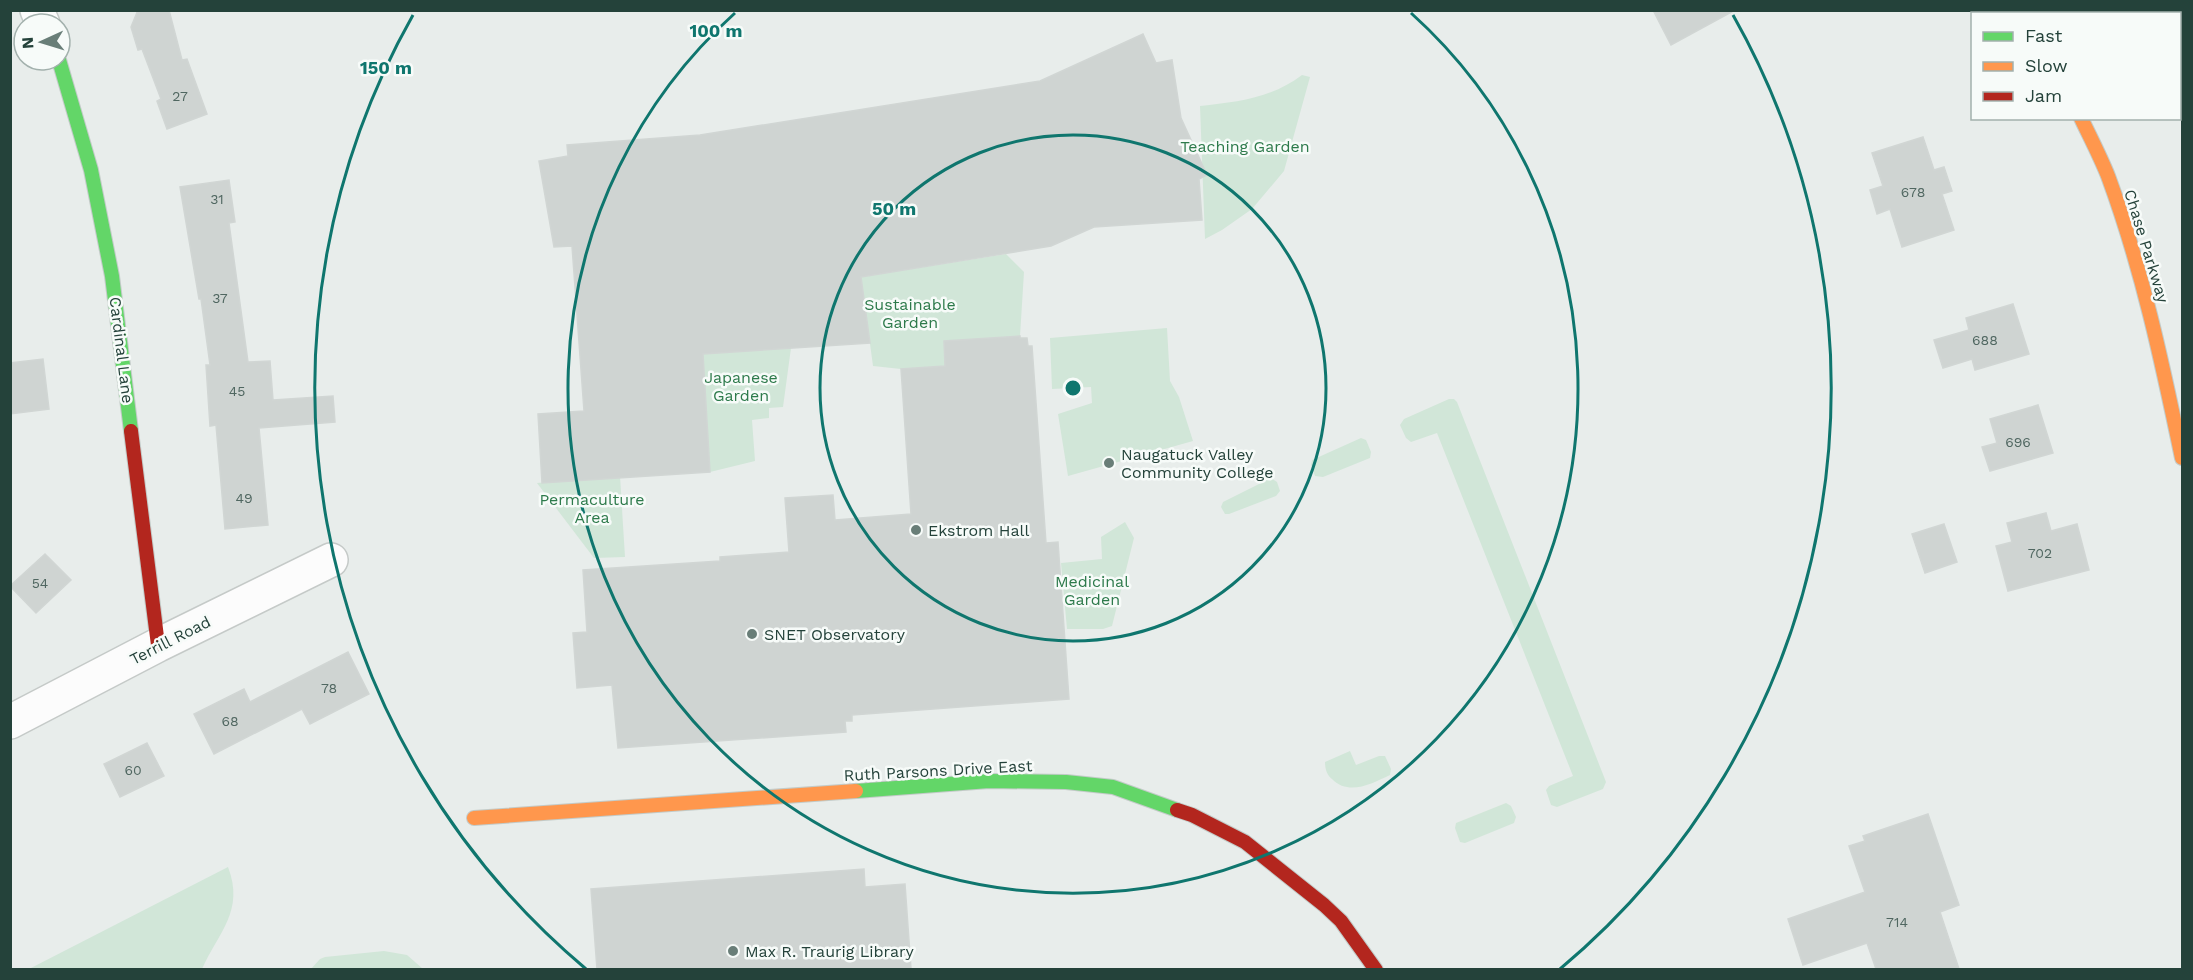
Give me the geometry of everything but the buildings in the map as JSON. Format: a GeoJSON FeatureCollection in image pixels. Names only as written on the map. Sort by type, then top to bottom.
{"type":"FeatureCollection","features":[{"type":"Feature","properties":{"kind":"street","name":"Cardinal Lane"},"geometry":{"type":"LineString","coordinates":[[62,72],[92,170],[112,276],[158,645]]}},
{"type":"Feature","properties":{"kind":"street","name":"Chase Parkway"},"geometry":{"type":"LineString","coordinates":[[2082,120],[2107,174],[2133,249],[2157,337],[2182,458]]}},
{"type":"Feature","properties":{"kind":"street","name":"Terrill Road"},"geometry":{"type":"LineString","coordinates":[[10,722],[158,645],[331,560]]}},
{"type":"Feature","properties":{"kind":"street","name":"Ruth Parsons Drive East"},"geometry":{"type":"LineString","coordinates":[[474,818],[989,781],[1066,782],[1113,787],[1192,815],[1245,842],[1341,921],[1376,969]]}},
{"type":"Feature","properties":{"kind":"green space","name":"Teaching Garden"},"geometry":{"type":"Polygon","coordinates":[[[1302,75],[1310,77],[1284,171],[1252,209],[1205,239],[1200,106],[1254,98],[1279,89],[1302,75]]]}},
{"type":"Feature","properties":{"kind":"green space","name":"Sustainable Garden"},"geometry":{"type":"Polygon","coordinates":[[[1006,254],[1024,272],[1020,336],[944,341],[945,366],[901,369],[873,366],[861,277],[1006,254]]]}},
{"type":"Feature","properties":{"kind":"green space"},"geometry":{"type":"Polygon","coordinates":[[[1167,328],[1170,381],[1179,397],[1193,441],[1068,476],[1058,414],[1092,403],[1091,387],[1052,389],[1050,338],[1167,328]]]}},
{"type":"Feature","properties":{"kind":"green space","name":"Japanese Garden"},"geometry":{"type":"Polygon","coordinates":[[[791,348],[783,407],[769,408],[769,418],[752,420],[755,461],[710,472],[702,354],[791,348]]]}},
{"type":"Feature","properties":{"kind":"green space"},"geometry":{"type":"Polygon","coordinates":[[[1449,399],[1457,402],[1606,782],[1603,789],[1557,807],[1551,805],[1546,790],[1549,786],[1573,776],[1437,433],[1411,442],[1406,438],[1400,425],[1404,419],[1449,399]]]}},
{"type":"Feature","properties":{"kind":"green space"},"geometry":{"type":"Polygon","coordinates":[[[1361,438],[1366,440],[1371,452],[1370,458],[1323,477],[1315,476],[1311,465],[1312,460],[1361,438]]]}},
{"type":"Feature","properties":{"kind":"green space","name":"Permaculture Area"},"geometry":{"type":"Polygon","coordinates":[[[620,476],[625,557],[594,558],[537,483],[620,476]]]}},
{"type":"Feature","properties":{"kind":"green space"},"geometry":{"type":"Polygon","coordinates":[[[1271,478],[1277,482],[1280,491],[1276,496],[1225,514],[1221,507],[1223,502],[1271,478]]]}},
{"type":"Feature","properties":{"kind":"green space","name":"Medicinal Garden"},"geometry":{"type":"Polygon","coordinates":[[[1125,522],[1134,538],[1112,626],[1103,629],[1067,629],[1061,563],[1102,559],[1101,537],[1125,522]]]}},
{"type":"Feature","properties":{"kind":"green space"},"geometry":{"type":"Polygon","coordinates":[[[1350,751],[1356,765],[1385,756],[1391,769],[1390,775],[1360,787],[1346,787],[1339,784],[1328,774],[1325,762],[1350,751]]]}},
{"type":"Feature","properties":{"kind":"green space"},"geometry":{"type":"Polygon","coordinates":[[[1506,803],[1511,806],[1516,817],[1514,823],[1465,843],[1460,842],[1455,828],[1456,823],[1506,803]]]}},
{"type":"Feature","properties":{"kind":"green space"},"geometry":{"type":"Polygon","coordinates":[[[228,867],[233,896],[231,909],[222,933],[202,969],[29,969],[228,867]]]}},
{"type":"Feature","properties":{"kind":"green space"},"geometry":{"type":"Polygon","coordinates":[[[384,951],[407,955],[423,969],[311,969],[325,957],[384,951]]]}},
{"type":"Feature","properties":{"kind":"traffic: fast"},"geometry":{"type":"LineString","coordinates":[[62,72],[91,170],[112,276],[131,431]]}},
{"type":"Feature","properties":{"kind":"traffic: fast"},"geometry":{"type":"LineString","coordinates":[[856,791],[989,781],[1066,782],[1113,787],[1177,810]]}},
{"type":"Feature","properties":{"kind":"traffic: slow"},"geometry":{"type":"LineString","coordinates":[[2082,120],[2108,176],[2131,245],[2159,351],[2182,458]]}},
{"type":"Feature","properties":{"kind":"traffic: slow"},"geometry":{"type":"LineString","coordinates":[[474,818],[856,791]]}},
{"type":"Feature","properties":{"kind":"traffic: jam"},"geometry":{"type":"LineString","coordinates":[[131,431],[158,645]]}},
{"type":"Feature","properties":{"kind":"traffic: jam"},"geometry":{"type":"LineString","coordinates":[[1177,810],[1192,815],[1245,842],[1324,905],[1341,921],[1376,970]]}},
{"type":"Feature","properties":{"kind":"place","name":"Naugatuck Valley Community College"},"geometry":{"type":"Point","coordinates":[1109,463]}},
{"type":"Feature","properties":{"kind":"place","name":"Ekstrom Hall"},"geometry":{"type":"Point","coordinates":[916,530]}},
{"type":"Feature","properties":{"kind":"place","name":"SNET Observatory"},"geometry":{"type":"Point","coordinates":[752,634]}},
{"type":"Feature","properties":{"kind":"place","name":"Max R. Traurig Library"},"geometry":{"type":"Point","coordinates":[733,951]}}]}
